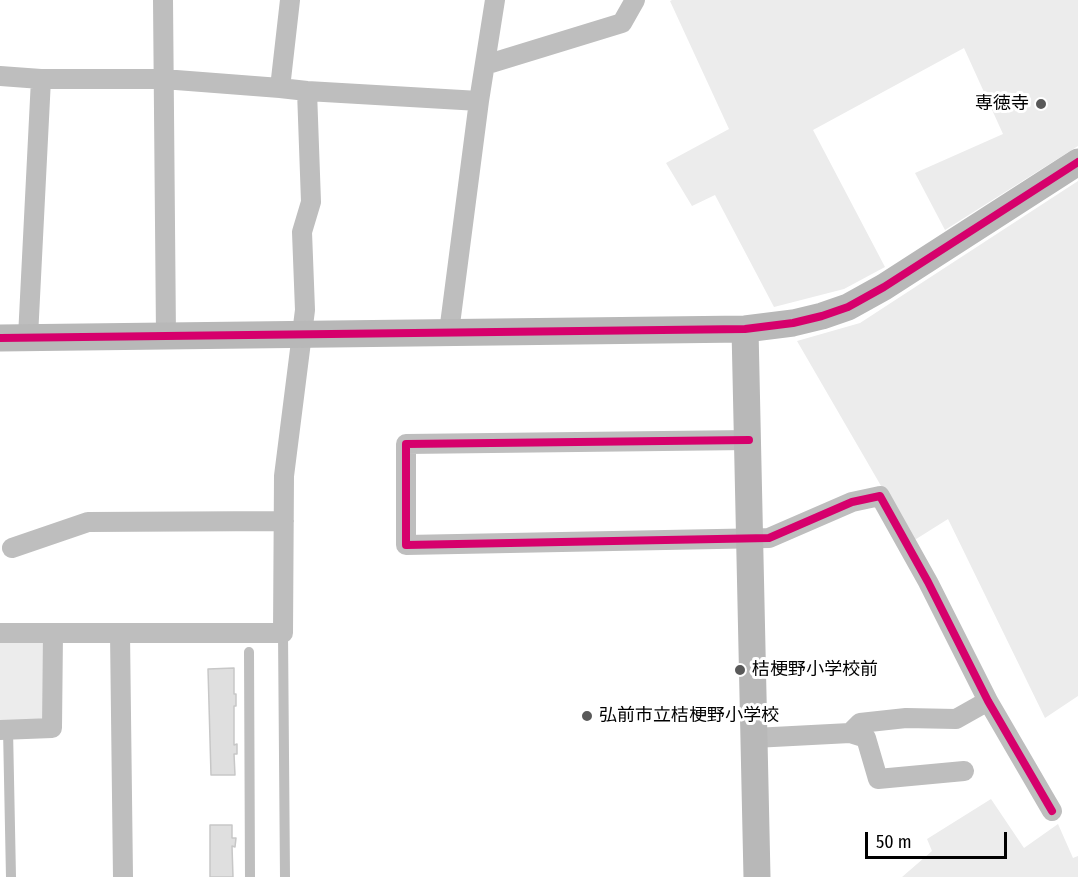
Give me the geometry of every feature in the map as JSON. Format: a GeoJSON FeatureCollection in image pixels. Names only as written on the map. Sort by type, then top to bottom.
{"type":"FeatureCollection","features":[{"type":"Feature","properties":{"kind":"street"},"geometry":{"type":"LineString","coordinates":[[163,0],[166,335]]}},
{"type":"Feature","properties":{"kind":"street"},"geometry":{"type":"LineString","coordinates":[[280,88],[290,0]]}},
{"type":"Feature","properties":{"kind":"street"},"geometry":{"type":"LineString","coordinates":[[449,332],[479,100],[495,0]]}},
{"type":"Feature","properties":{"kind":"street"},"geometry":{"type":"LineString","coordinates":[[485,66],[622,23],[635,0]]}},
{"type":"Feature","properties":{"kind":"street"},"geometry":{"type":"LineString","coordinates":[[0,76],[41,79],[163,79],[307,91],[479,100]]}},
{"type":"Feature","properties":{"kind":"street"},"geometry":{"type":"LineString","coordinates":[[28,337],[41,79]]}},
{"type":"Feature","properties":{"kind":"street"},"geometry":{"type":"LineString","coordinates":[[0,633],[283,633],[284,476],[305,310],[302,232],[311,202],[307,91]]}},
{"type":"Feature","properties":{"kind":"street"},"geometry":{"type":"LineString","coordinates":[[0,338],[745,329],[793,323],[848,307],[884,287],[1078,162]]}},
{"type":"Feature","properties":{"kind":"street"},"geometry":{"type":"LineString","coordinates":[[745,329],[757,877]]}},
{"type":"Feature","properties":{"kind":"street"},"geometry":{"type":"LineString","coordinates":[[748,440],[406,444],[406,545],[769,538],[852,502],[880,496],[928,582],[988,701],[1052,811]]}},
{"type":"Feature","properties":{"kind":"street"},"geometry":{"type":"LineString","coordinates":[[12,548],[88,522],[284,520]]}},
{"type":"Feature","properties":{"kind":"street"},"geometry":{"type":"LineString","coordinates":[[4,729],[52,728],[53,633]]}},
{"type":"Feature","properties":{"kind":"street"},"geometry":{"type":"LineString","coordinates":[[120,633],[123,877]]}},
{"type":"Feature","properties":{"kind":"street"},"geometry":{"type":"LineString","coordinates":[[850,733],[860,723],[906,718],[956,719],[988,701]]}},
{"type":"Feature","properties":{"kind":"street"},"geometry":{"type":"LineString","coordinates":[[754,738],[850,733],[866,738],[879,779],[963,771]]}},
{"type":"Feature","properties":{"kind":"lane"},"geometry":{"type":"LineString","coordinates":[[283,633],[285,877]]}},
{"type":"Feature","properties":{"kind":"lane"},"geometry":{"type":"LineString","coordinates":[[249,652],[250,877]]}},
{"type":"Feature","properties":{"kind":"lane"},"geometry":{"type":"LineString","coordinates":[[4,729],[11,877]]}},
{"type":"Feature","properties":{"kind":"shaded area"},"geometry":{"type":"Polygon","coordinates":[[[1078,0],[1078,146],[945,230],[915,173],[1003,134],[964,48],[813,130],[885,267],[844,289],[774,307],[715,195],[692,206],[666,163],[729,129],[670,1],[1078,0]]]}},
{"type":"Feature","properties":{"kind":"shaded area"},"geometry":{"type":"Polygon","coordinates":[[[1078,181],[1078,696],[1045,718],[948,519],[913,541],[797,341],[860,323],[1078,181]]]}},
{"type":"Feature","properties":{"kind":"shaded area"},"geometry":{"type":"Polygon","coordinates":[[[0,640],[43,640],[44,721],[0,721],[0,640]]]}},
{"type":"Feature","properties":{"kind":"shaded area"},"geometry":{"type":"Polygon","coordinates":[[[991,799],[1024,848],[1058,824],[1073,858],[1078,856],[1078,877],[902,877],[932,851],[927,839],[991,799]]]}},
{"type":"Feature","properties":{"kind":"building"},"geometry":{"type":"Polygon","coordinates":[[[234,668],[236,706],[234,706],[234,745],[237,744],[237,754],[234,754],[235,775],[211,775],[208,669],[234,668]]]}},
{"type":"Feature","properties":{"kind":"building"},"geometry":{"type":"Polygon","coordinates":[[[210,825],[232,825],[232,838],[236,838],[235,847],[232,846],[233,877],[210,877],[210,825]]]}},
{"type":"Feature","properties":{"kind":"cycle path"},"geometry":{"type":"LineString","coordinates":[[0,338],[745,329],[793,323],[848,307],[884,287],[1078,162]]}},
{"type":"Feature","properties":{"kind":"cycle path"},"geometry":{"type":"LineString","coordinates":[[749,440],[406,444],[406,545],[769,538],[852,502],[880,496],[928,582],[988,701],[1052,811]]}},
{"type":"Feature","properties":{"kind":"place","name":"専徳寺"},"geometry":{"type":"Point","coordinates":[1041,104]}},
{"type":"Feature","properties":{"kind":"place","name":"桔梗野小学校前"},"geometry":{"type":"Point","coordinates":[740,670]}},
{"type":"Feature","properties":{"kind":"place","name":"弘前市立桔梗野小学校"},"geometry":{"type":"Point","coordinates":[587,716]}}]}
